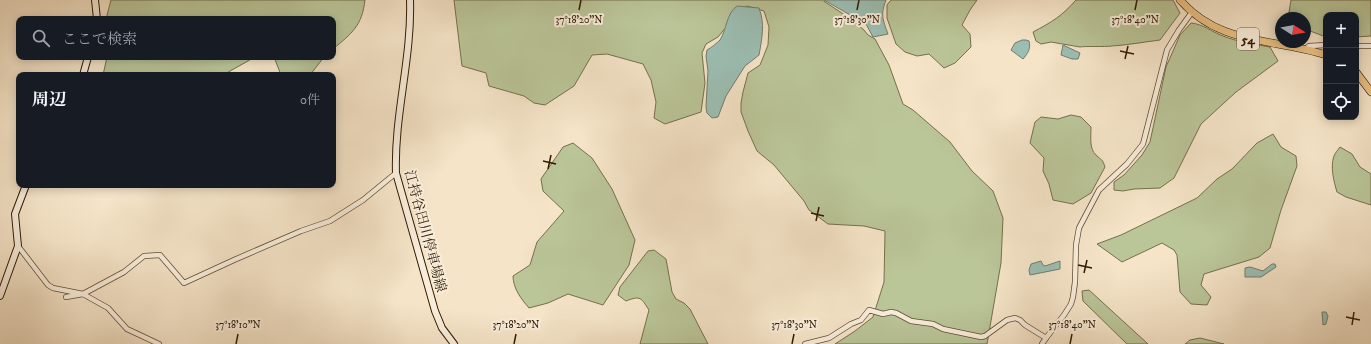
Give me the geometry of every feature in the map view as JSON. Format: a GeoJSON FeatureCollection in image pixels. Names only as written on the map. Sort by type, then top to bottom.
{"type":"FeatureCollection","features":[{"type":"Feature","properties":{"kind":"main road"},"geometry":{"type":"LineString","coordinates":[[95,0],[97,16]]}},
{"type":"Feature","properties":{"kind":"main road","name":"江持谷田川停車場線"},"geometry":{"type":"LineString","coordinates":[[410,0],[408,42],[398,126],[396,173],[435,311],[442,328],[454,344]]}},
{"type":"Feature","properties":{"kind":"main road","name":"54"},"geometry":{"type":"LineString","coordinates":[[1180,0],[1192,12],[1215,28],[1252,40],[1323,54]]}},
{"type":"Feature","properties":{"kind":"main road"},"geometry":{"type":"LineString","coordinates":[[84,72],[87,60]]}},
{"type":"Feature","properties":{"kind":"main road"},"geometry":{"type":"LineString","coordinates":[[1359,76],[1371,92]]}},
{"type":"Feature","properties":{"kind":"main road"},"geometry":{"type":"LineString","coordinates":[[0,296],[18,246],[15,214],[25,188]]}},
{"type":"Feature","properties":{"kind":"street"},"geometry":{"type":"LineString","coordinates":[[1042,344],[1064,315],[1073,297],[1076,245],[1079,228],[1099,190],[1127,164],[1143,144],[1167,50],[1192,12]]}},
{"type":"Feature","properties":{"kind":"street"},"geometry":{"type":"LineString","coordinates":[[1304,50],[1309,46],[1323,45]]}},
{"type":"Feature","properties":{"kind":"street"},"geometry":{"type":"LineString","coordinates":[[1359,46],[1371,46]]}},
{"type":"Feature","properties":{"kind":"street"},"geometry":{"type":"LineString","coordinates":[[66,297],[83,294],[124,272],[144,256],[160,255],[184,284],[234,260],[301,231],[330,221],[363,200],[396,173]]}},
{"type":"Feature","properties":{"kind":"street"},"geometry":{"type":"LineString","coordinates":[[18,246],[48,285],[53,288],[83,294],[108,308],[127,329],[159,344]]}},
{"type":"Feature","properties":{"kind":"street"},"geometry":{"type":"LineString","coordinates":[[805,344],[829,338],[851,324],[861,320],[869,310],[883,314],[891,312],[896,313],[911,321],[933,324],[943,329],[981,337],[985,336],[1007,320],[1015,318],[1046,338]]}},
{"type":"Feature","properties":{"kind":"green space"},"geometry":{"type":"Polygon","coordinates":[[[111,0],[365,0],[364,9],[359,23],[351,33],[336,46],[336,16],[107,16],[111,0]]]}},
{"type":"Feature","properties":{"kind":"green space"},"geometry":{"type":"Polygon","coordinates":[[[454,0],[822,0],[851,19],[868,35],[875,39],[889,65],[903,104],[913,110],[950,142],[972,171],[993,191],[1003,218],[1001,263],[987,344],[835,344],[873,317],[884,282],[885,231],[864,226],[828,224],[809,210],[804,201],[774,165],[757,151],[741,112],[741,103],[748,73],[760,65],[768,45],[769,27],[764,11],[747,6],[736,11],[728,25],[718,37],[706,44],[702,53],[705,83],[701,112],[665,124],[654,118],[656,102],[651,80],[643,64],[607,54],[592,55],[574,86],[545,105],[534,103],[524,96],[489,86],[486,73],[462,66],[454,0]]]}},
{"type":"Feature","properties":{"kind":"green space"},"geometry":{"type":"Polygon","coordinates":[[[891,0],[977,0],[962,25],[970,34],[971,47],[955,63],[944,68],[929,54],[917,56],[905,52],[896,44],[887,18],[887,5],[891,0]]]}},
{"type":"Feature","properties":{"kind":"green space"},"geometry":{"type":"Polygon","coordinates":[[[1076,0],[1173,0],[1180,13],[1160,40],[1118,46],[1080,47],[1051,42],[1041,44],[1036,41],[1033,32],[1056,18],[1076,0]]]}},
{"type":"Feature","properties":{"kind":"green space"},"geometry":{"type":"Polygon","coordinates":[[[1291,0],[1371,0],[1371,36],[1359,37],[1359,12],[1323,12],[1323,36],[1311,31],[1311,12],[1289,12],[1291,0]]]}},
{"type":"Feature","properties":{"kind":"green space"},"geometry":{"type":"Polygon","coordinates":[[[1191,23],[1200,25],[1234,40],[1270,47],[1278,61],[1236,92],[1201,124],[1174,178],[1160,188],[1123,191],[1114,190],[1114,182],[1124,175],[1142,155],[1150,142],[1166,67],[1180,35],[1191,23]]]}},
{"type":"Feature","properties":{"kind":"green space"},"geometry":{"type":"Polygon","coordinates":[[[106,60],[250,60],[228,72],[104,72],[106,60]]]}},
{"type":"Feature","properties":{"kind":"green space"},"geometry":{"type":"Polygon","coordinates":[[[275,60],[322,60],[312,72],[280,72],[275,60]]]}},
{"type":"Feature","properties":{"kind":"green space"},"geometry":{"type":"Polygon","coordinates":[[[1071,115],[1081,117],[1091,127],[1092,149],[1105,167],[1091,193],[1073,204],[1053,200],[1049,184],[1043,171],[1044,158],[1030,143],[1035,122],[1041,117],[1058,119],[1071,115]]]}},
{"type":"Feature","properties":{"kind":"green space"},"geometry":{"type":"Polygon","coordinates":[[[1273,134],[1281,147],[1296,156],[1297,166],[1281,210],[1270,248],[1259,257],[1204,274],[1201,285],[1211,297],[1207,305],[1191,304],[1180,292],[1177,255],[1174,250],[1162,243],[1122,262],[1097,244],[1121,235],[1197,198],[1217,179],[1232,169],[1257,143],[1273,134]]]}},
{"type":"Feature","properties":{"kind":"green space"},"geometry":{"type":"Polygon","coordinates":[[[573,143],[592,158],[612,189],[635,240],[629,265],[603,305],[568,294],[548,303],[529,308],[523,301],[514,285],[513,276],[530,265],[537,242],[564,211],[543,191],[541,179],[563,147],[573,143]]]}},
{"type":"Feature","properties":{"kind":"green space"},"geometry":{"type":"Polygon","coordinates":[[[1340,147],[1352,154],[1360,167],[1371,174],[1371,205],[1346,197],[1337,192],[1332,165],[1334,155],[1340,147]]]}},
{"type":"Feature","properties":{"kind":"green space"},"geometry":{"type":"Polygon","coordinates":[[[654,250],[666,259],[672,292],[676,299],[684,303],[690,309],[708,344],[640,344],[649,310],[642,300],[638,298],[626,301],[618,295],[620,287],[648,251],[654,250]]]}},
{"type":"Feature","properties":{"kind":"green space"},"geometry":{"type":"Polygon","coordinates":[[[1089,290],[1148,344],[1127,344],[1083,301],[1082,291],[1089,290]]]}},
{"type":"Feature","properties":{"kind":"green space"},"geometry":{"type":"Polygon","coordinates":[[[1200,338],[1224,344],[1185,344],[1190,340],[1200,338]]]}},
{"type":"Feature","properties":{"kind":"water"},"geometry":{"type":"Polygon","coordinates":[[[824,0],[886,0],[883,10],[883,17],[888,34],[873,37],[866,24],[824,0]]]}},
{"type":"Feature","properties":{"kind":"water"},"geometry":{"type":"Polygon","coordinates":[[[737,6],[759,8],[762,19],[762,37],[759,55],[745,66],[726,96],[718,117],[712,118],[707,113],[706,107],[708,71],[706,56],[707,50],[720,40],[733,9],[737,6]]]}},
{"type":"Feature","properties":{"kind":"water"},"geometry":{"type":"Polygon","coordinates":[[[1022,40],[1029,41],[1030,44],[1029,51],[1023,59],[1011,50],[1015,43],[1022,40]]]}},
{"type":"Feature","properties":{"kind":"water"},"geometry":{"type":"Polygon","coordinates":[[[1063,45],[1080,53],[1078,59],[1072,59],[1061,55],[1063,45]]]}},
{"type":"Feature","properties":{"kind":"water"},"geometry":{"type":"Polygon","coordinates":[[[1041,261],[1045,266],[1060,261],[1060,269],[1030,275],[1029,270],[1031,264],[1041,261]]]}},
{"type":"Feature","properties":{"kind":"water"},"geometry":{"type":"Polygon","coordinates":[[[1272,264],[1275,264],[1276,267],[1261,277],[1245,277],[1245,268],[1250,267],[1263,271],[1272,264]]]}},
{"type":"Feature","properties":{"kind":"water"},"geometry":{"type":"Polygon","coordinates":[[[1322,312],[1326,312],[1328,316],[1326,324],[1323,325],[1322,312]]]}}]}
